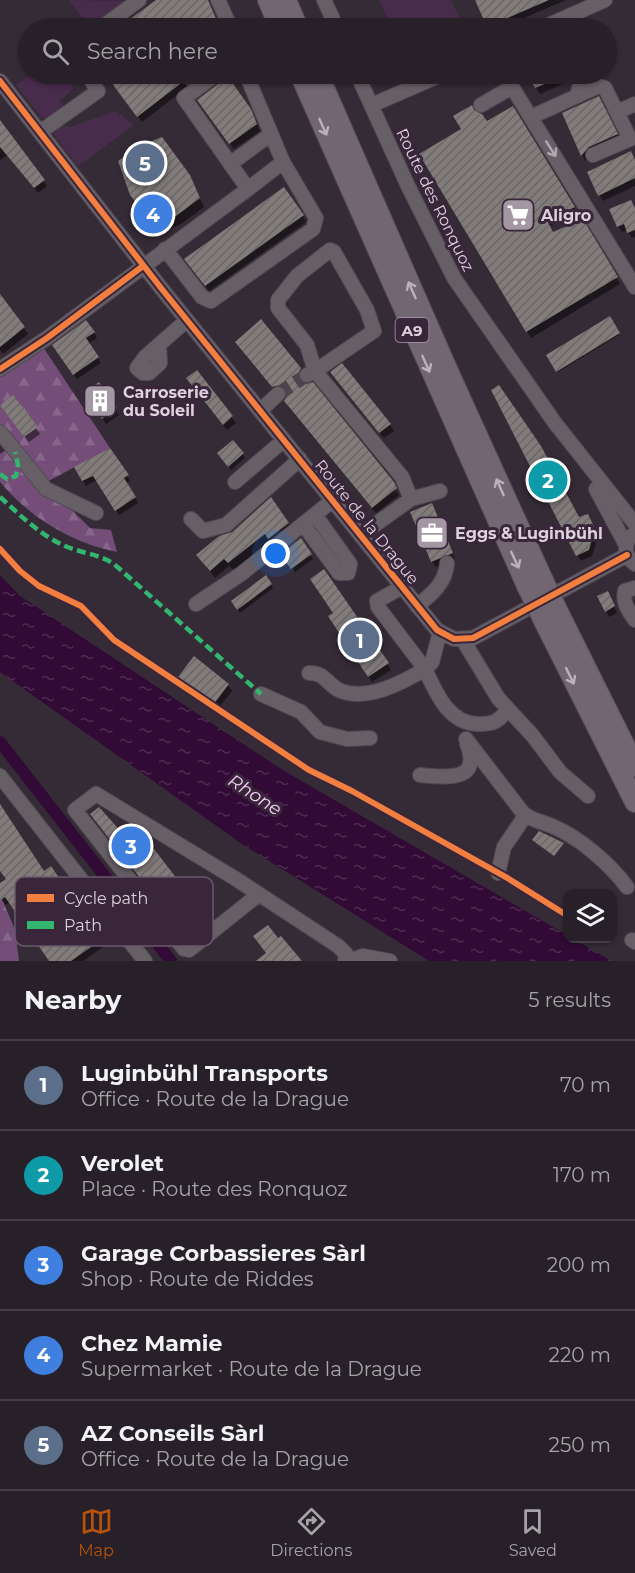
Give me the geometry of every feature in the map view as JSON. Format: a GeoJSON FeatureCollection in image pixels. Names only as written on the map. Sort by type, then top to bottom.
{"type":"FeatureCollection","features":[{"type":"Feature","properties":{"kind":"highway"},"geometry":{"type":"LineString","coordinates":[[268,0],[276,18]]}},
{"type":"Feature","properties":{"kind":"highway"},"geometry":{"type":"LineString","coordinates":[[286,0],[294,18]]}},
{"type":"Feature","properties":{"kind":"highway","name":"A9"},"geometry":{"type":"LineString","coordinates":[[305,84],[635,802]]}},
{"type":"Feature","properties":{"kind":"highway","name":"A9"},"geometry":{"type":"LineString","coordinates":[[322,84],[447,369],[535,582]]}},
{"type":"Feature","properties":{"kind":"highway","name":"A9"},"geometry":{"type":"LineString","coordinates":[[552,619],[635,766]]}},
{"type":"Feature","properties":{"kind":"street"},"geometry":{"type":"LineString","coordinates":[[114,18],[139,0]]}},
{"type":"Feature","properties":{"kind":"street"},"geometry":{"type":"LineString","coordinates":[[218,0],[226,18]]}},
{"type":"Feature","properties":{"kind":"street"},"geometry":{"type":"LineString","coordinates":[[324,0],[332,18]]}},
{"type":"Feature","properties":{"kind":"street"},"geometry":{"type":"LineString","coordinates":[[564,18],[605,0]]}},
{"type":"Feature","properties":{"kind":"street","name":"Route de la Drague"},"geometry":{"type":"LineString","coordinates":[[0,81],[143,266],[362,534],[417,606],[440,632],[451,638],[463,640]]}},
{"type":"Feature","properties":{"kind":"street"},"geometry":{"type":"LineString","coordinates":[[40,132],[98,91],[93,84]]}},
{"type":"Feature","properties":{"kind":"street"},"geometry":{"type":"LineString","coordinates":[[203,84],[184,98],[248,189]]}},
{"type":"Feature","properties":{"kind":"street"},"geometry":{"type":"LineString","coordinates":[[165,249],[202,297],[211,301],[313,229],[316,218],[283,162],[250,84]]}},
{"type":"Feature","properties":{"kind":"street","name":"Route des Ronquoz"},"geometry":{"type":"LineString","coordinates":[[362,84],[412,196],[454,278],[555,423],[611,513],[629,555]]}},
{"type":"Feature","properties":{"kind":"street"},"geometry":{"type":"LineString","coordinates":[[372,105],[420,84]]}},
{"type":"Feature","properties":{"kind":"street"},"geometry":{"type":"LineString","coordinates":[[510,84],[635,287]]}},
{"type":"Feature","properties":{"kind":"street"},"geometry":{"type":"LineString","coordinates":[[577,96],[580,84]]}},
{"type":"Feature","properties":{"kind":"street"},"geometry":{"type":"LineString","coordinates":[[531,117],[603,86],[633,138],[593,154]]}},
{"type":"Feature","properties":{"kind":"street"},"geometry":{"type":"LineString","coordinates":[[481,105],[512,87]]}},
{"type":"Feature","properties":{"kind":"street"},"geometry":{"type":"LineString","coordinates":[[617,112],[635,104]]}},
{"type":"Feature","properties":{"kind":"street"},"geometry":{"type":"LineString","coordinates":[[230,164],[271,134]]}},
{"type":"Feature","properties":{"kind":"street"},"geometry":{"type":"LineString","coordinates":[[0,369],[47,338],[283,162]]}},
{"type":"Feature","properties":{"kind":"street"},"geometry":{"type":"LineString","coordinates":[[311,373],[374,331],[361,300],[334,252],[330,250],[297,276],[278,300],[278,308],[307,345],[311,373],[402,477],[411,499]]}},
{"type":"Feature","properties":{"kind":"street"},"geometry":{"type":"LineString","coordinates":[[159,345],[187,320]]}},
{"type":"Feature","properties":{"kind":"street"},"geometry":{"type":"LineString","coordinates":[[260,411],[278,394]]}},
{"type":"Feature","properties":{"kind":"street","name":"Route des Ronquoz"},"geometry":{"type":"LineString","coordinates":[[555,423],[635,524]]}},
{"type":"Feature","properties":{"kind":"street"},"geometry":{"type":"LineString","coordinates":[[0,432],[46,489],[96,513]]}},
{"type":"Feature","properties":{"kind":"street"},"geometry":{"type":"LineString","coordinates":[[235,482],[284,440]]}},
{"type":"Feature","properties":{"kind":"street"},"geometry":{"type":"LineString","coordinates":[[191,519],[203,531],[226,525],[300,459]]}},
{"type":"Feature","properties":{"kind":"street"},"geometry":{"type":"LineString","coordinates":[[362,534],[411,499],[440,491]]}},
{"type":"Feature","properties":{"kind":"street"},"geometry":{"type":"LineString","coordinates":[[196,604],[242,574],[333,500]]}},
{"type":"Feature","properties":{"kind":"street"},"geometry":{"type":"LineString","coordinates":[[303,524],[339,573],[348,573],[350,564],[315,514]]}},
{"type":"Feature","properties":{"kind":"street"},"geometry":{"type":"LineString","coordinates":[[588,796],[560,772],[533,736],[507,710],[463,640],[482,634],[629,555],[635,533]]}},
{"type":"Feature","properties":{"kind":"street"},"geometry":{"type":"LineString","coordinates":[[417,606],[438,588],[444,579],[447,563]]}},
{"type":"Feature","properties":{"kind":"street"},"geometry":{"type":"LineString","coordinates":[[402,586],[382,596],[377,601],[378,607],[425,669],[453,716],[472,757],[470,766],[464,774],[442,777],[420,775]]}},
{"type":"Feature","properties":{"kind":"street"},"geometry":{"type":"LineString","coordinates":[[635,588],[625,591],[624,595],[627,610],[635,620]]}},
{"type":"Feature","properties":{"kind":"street"},"geometry":{"type":"LineString","coordinates":[[309,673],[323,676],[339,690],[368,693],[409,679],[425,669],[432,662],[440,632]]}},
{"type":"Feature","properties":{"kind":"street"},"geometry":{"type":"LineString","coordinates":[[261,694],[301,712],[320,732],[347,739],[370,738]]}},
{"type":"Feature","properties":{"kind":"street"},"geometry":{"type":"LineString","coordinates":[[453,716],[466,724],[490,724],[499,720],[507,710]]}},
{"type":"Feature","properties":{"kind":"street"},"geometry":{"type":"LineString","coordinates":[[465,739],[523,813],[530,819],[552,826],[568,835],[618,875],[627,887]]}},
{"type":"Feature","properties":{"kind":"street"},"geometry":{"type":"LineString","coordinates":[[0,776],[79,877]]}},
{"type":"Feature","properties":{"kind":"street"},"geometry":{"type":"LineString","coordinates":[[128,877],[75,810],[96,794],[236,879],[338,946],[346,954],[347,961],[363,956],[390,961]]}},
{"type":"Feature","properties":{"kind":"street"},"geometry":{"type":"LineString","coordinates":[[498,873],[504,847],[523,819],[523,813]]}},
{"type":"Feature","properties":{"kind":"street"},"geometry":{"type":"LineString","coordinates":[[213,931],[258,895]]}},
{"type":"Feature","properties":{"kind":"street"},"geometry":{"type":"LineString","coordinates":[[133,946],[145,961]]}},
{"type":"Feature","properties":{"kind":"street"},"geometry":{"type":"LineString","coordinates":[[182,946],[189,950],[194,946]]}},
{"type":"Feature","properties":{"kind":"shaded area"},"geometry":{"type":"Polygon","coordinates":[[[69,0],[128,1],[104,18],[82,18],[69,0]]]}},
{"type":"Feature","properties":{"kind":"shaded area"},"geometry":{"type":"Polygon","coordinates":[[[379,0],[451,0],[459,18],[387,18],[379,0]]]}},
{"type":"Feature","properties":{"kind":"shaded area"},"geometry":{"type":"Polygon","coordinates":[[[71,84],[74,88],[59,101],[63,106],[49,119],[42,118],[16,85],[71,84]]]}},
{"type":"Feature","properties":{"kind":"shaded area"},"geometry":{"type":"Polygon","coordinates":[[[116,111],[134,125],[78,166],[53,134],[59,125],[70,127],[116,111]]]}},
{"type":"Feature","properties":{"kind":"green space"},"geometry":{"type":"Polygon","coordinates":[[[43,347],[110,448],[45,483],[90,528],[111,530],[117,552],[84,542],[53,527],[25,507],[0,482],[0,454],[9,448],[0,434],[0,374],[43,347]]]}},
{"type":"Feature","properties":{"kind":"green space"},"geometry":{"type":"Polygon","coordinates":[[[0,894],[15,930],[15,946],[17,946],[19,961],[0,961],[0,894]]]}},
{"type":"Feature","properties":{"kind":"water","name":"Rhone"},"geometry":{"type":"Polygon","coordinates":[[[0,575],[20,596],[281,769],[563,933],[563,943],[580,943],[612,961],[429,961],[242,844],[0,672],[0,575]]]}},
{"type":"Feature","properties":{"kind":"building"},"geometry":{"type":"Polygon","coordinates":[[[156,0],[208,0],[216,18],[132,18],[156,0]]]}},
{"type":"Feature","properties":{"kind":"building"},"geometry":{"type":"Polygon","coordinates":[[[475,0],[549,0],[508,18],[483,18],[475,0]]]}},
{"type":"Feature","properties":{"kind":"building"},"geometry":{"type":"Polygon","coordinates":[[[112,84],[180,84],[137,117],[112,84]]]}},
{"type":"Feature","properties":{"kind":"building"},"geometry":{"type":"Polygon","coordinates":[[[218,84],[233,84],[251,109],[257,124],[229,144],[197,100],[218,84]]]}},
{"type":"Feature","properties":{"kind":"building"},"geometry":{"type":"Polygon","coordinates":[[[533,84],[545,84],[535,88],[533,84]]]}},
{"type":"Feature","properties":{"kind":"building"},"geometry":{"type":"Polygon","coordinates":[[[599,96],[618,134],[589,147],[581,156],[562,113],[599,96]]]}},
{"type":"Feature","properties":{"kind":"building","name":"Aligro"},"geometry":{"type":"Polygon","coordinates":[[[472,105],[474,110],[482,114],[487,121],[513,106],[575,207],[547,220],[553,232],[583,219],[618,277],[526,332],[419,154],[461,129],[453,116],[472,105]]]}},
{"type":"Feature","properties":{"kind":"building"},"geometry":{"type":"Polygon","coordinates":[[[0,120],[45,180],[34,188],[0,147],[0,120]]]}},
{"type":"Feature","properties":{"kind":"building"},"geometry":{"type":"Polygon","coordinates":[[[162,137],[190,175],[200,198],[176,216],[154,225],[130,195],[118,161],[137,147],[162,137]]]}},
{"type":"Feature","properties":{"kind":"building"},"geometry":{"type":"Polygon","coordinates":[[[631,151],[635,160],[635,178],[598,196],[587,172],[631,151]]]}},
{"type":"Feature","properties":{"kind":"building"},"geometry":{"type":"Polygon","coordinates":[[[284,187],[304,215],[205,286],[184,259],[284,187]]]}},
{"type":"Feature","properties":{"kind":"building"},"geometry":{"type":"Polygon","coordinates":[[[631,200],[635,208],[635,230],[627,233],[624,224],[617,227],[609,209],[631,200]]]}},
{"type":"Feature","properties":{"kind":"building"},"geometry":{"type":"Polygon","coordinates":[[[0,294],[25,327],[0,347],[0,294]]]}},
{"type":"Feature","properties":{"kind":"building"},"geometry":{"type":"Polygon","coordinates":[[[610,316],[620,333],[556,372],[546,355],[610,316]]]}},
{"type":"Feature","properties":{"kind":"building"},"geometry":{"type":"Polygon","coordinates":[[[261,319],[301,368],[298,374],[300,380],[306,384],[313,382],[394,482],[397,488],[372,508],[284,401],[287,396],[285,388],[280,385],[272,387],[235,342],[261,319]]]}},
{"type":"Feature","properties":{"kind":"building"},"geometry":{"type":"Polygon","coordinates":[[[86,320],[95,332],[86,338],[99,357],[73,375],[52,345],[86,320]]]}},
{"type":"Feature","properties":{"kind":"building"},"geometry":{"type":"Polygon","coordinates":[[[342,363],[391,424],[379,433],[330,372],[342,363]]]}},
{"type":"Feature","properties":{"kind":"building"},"geometry":{"type":"Polygon","coordinates":[[[197,370],[233,416],[223,425],[186,378],[197,370]]]}},
{"type":"Feature","properties":{"kind":"building","name":"Carroserie du Soleil"},"geometry":{"type":"Polygon","coordinates":[[[99,382],[117,408],[102,419],[84,393],[99,382]]]}},
{"type":"Feature","properties":{"kind":"building"},"geometry":{"type":"Polygon","coordinates":[[[499,385],[541,446],[579,517],[588,514],[595,529],[589,550],[576,556],[491,390],[499,385]]]}},
{"type":"Feature","properties":{"kind":"building"},"geometry":{"type":"Polygon","coordinates":[[[13,395],[38,427],[24,437],[0,405],[13,395]]]}},
{"type":"Feature","properties":{"kind":"building"},"geometry":{"type":"Polygon","coordinates":[[[233,440],[244,453],[228,467],[217,453],[233,440]]]}},
{"type":"Feature","properties":{"kind":"building"},"geometry":{"type":"Polygon","coordinates":[[[110,448],[129,475],[124,478],[136,497],[115,511],[93,476],[82,481],[74,467],[110,448]]]}},
{"type":"Feature","properties":{"kind":"building"},"geometry":{"type":"Polygon","coordinates":[[[271,497],[289,523],[268,539],[265,534],[228,563],[224,559],[210,571],[196,555],[219,536],[232,532],[271,497]]]}},
{"type":"Feature","properties":{"kind":"building"},"geometry":{"type":"Polygon","coordinates":[[[432,503],[453,553],[431,562],[410,512],[432,503]]]}},
{"type":"Feature","properties":{"kind":"building"},"geometry":{"type":"Polygon","coordinates":[[[301,538],[312,554],[291,569],[280,554],[301,538]]]}},
{"type":"Feature","properties":{"kind":"building"},"geometry":{"type":"Polygon","coordinates":[[[324,569],[389,663],[368,677],[328,616],[333,613],[310,579],[324,569]]]}},
{"type":"Feature","properties":{"kind":"building"},"geometry":{"type":"Polygon","coordinates":[[[266,575],[272,584],[237,610],[231,601],[266,575]]]}},
{"type":"Feature","properties":{"kind":"building"},"geometry":{"type":"Polygon","coordinates":[[[608,591],[615,606],[605,612],[597,596],[608,591]]]}},
{"type":"Feature","properties":{"kind":"building"},"geometry":{"type":"Polygon","coordinates":[[[194,656],[229,684],[213,705],[178,677],[194,656]]]}},
{"type":"Feature","properties":{"kind":"building"},"geometry":{"type":"Polygon","coordinates":[[[0,804],[44,871],[51,866],[58,877],[15,877],[15,912],[5,897],[0,901],[0,883],[6,879],[0,871],[0,804]]]}},
{"type":"Feature","properties":{"kind":"building"},"geometry":{"type":"Polygon","coordinates":[[[99,807],[124,835],[134,828],[141,832],[176,877],[139,877],[90,814],[99,807]]]}},
{"type":"Feature","properties":{"kind":"building"},"geometry":{"type":"Polygon","coordinates":[[[539,831],[564,843],[554,856],[532,840],[539,831]]]}},
{"type":"Feature","properties":{"kind":"building"},"geometry":{"type":"Polygon","coordinates":[[[268,925],[278,938],[281,936],[302,961],[256,961],[266,953],[253,936],[268,925]]]}},
{"type":"Feature","properties":{"kind":"building"},"geometry":{"type":"Polygon","coordinates":[[[39,946],[92,946],[71,961],[49,961],[39,946]]]}},
{"type":"Feature","properties":{"kind":"waterway"},"geometry":{"type":"LineString","coordinates":[[0,742],[105,877]]}},
{"type":"Feature","properties":{"kind":"waterway"},"geometry":{"type":"LineString","coordinates":[[159,946],[171,961]]}},
{"type":"Feature","properties":{"kind":"tunnel"},"geometry":{"type":"LineString","coordinates":[[278,394],[307,375]]}},
{"type":"Feature","properties":{"kind":"marked path"},"geometry":{"type":"LineString","coordinates":[[0,474],[7,479],[16,476],[18,465],[15,452]]}},
{"type":"Feature","properties":{"kind":"marked path"},"geometry":{"type":"LineString","coordinates":[[0,497],[47,536],[71,548],[114,564],[261,694]]}},
{"type":"Feature","properties":{"kind":"cycle path"},"geometry":{"type":"LineString","coordinates":[[0,81],[161,288],[437,630],[454,639],[473,638],[627,555]]}},
{"type":"Feature","properties":{"kind":"cycle path"},"geometry":{"type":"LineString","coordinates":[[0,369],[47,338],[143,266]]}},
{"type":"Feature","properties":{"kind":"cycle path"},"geometry":{"type":"LineString","coordinates":[[0,549],[20,571],[39,586],[81,606],[114,640],[309,770],[352,791],[509,879],[563,913]]}},
{"type":"Feature","properties":{"kind":"place","name":"AZ Conseils Sàrl"},"geometry":{"type":"Point","coordinates":[145,163]}},
{"type":"Feature","properties":{"kind":"place","name":"Chez Mamie"},"geometry":{"type":"Point","coordinates":[153,214]}},
{"type":"Feature","properties":{"kind":"place","name":"Aligro"},"geometry":{"type":"Point","coordinates":[518,215]}},
{"type":"Feature","properties":{"kind":"place","name":"Carroserie du Soleil"},"geometry":{"type":"Point","coordinates":[100,401]}},
{"type":"Feature","properties":{"kind":"place","name":"Verolet"},"geometry":{"type":"Point","coordinates":[548,480]}},
{"type":"Feature","properties":{"kind":"place","name":"Eggs & Luginbühl"},"geometry":{"type":"Point","coordinates":[432,533]}},
{"type":"Feature","properties":{"kind":"place","name":"Luginbühl Transports"},"geometry":{"type":"Point","coordinates":[360,640]}},
{"type":"Feature","properties":{"kind":"place","name":"Garage Corbassieres Sàrl"},"geometry":{"type":"Point","coordinates":[131,846]}}]}
